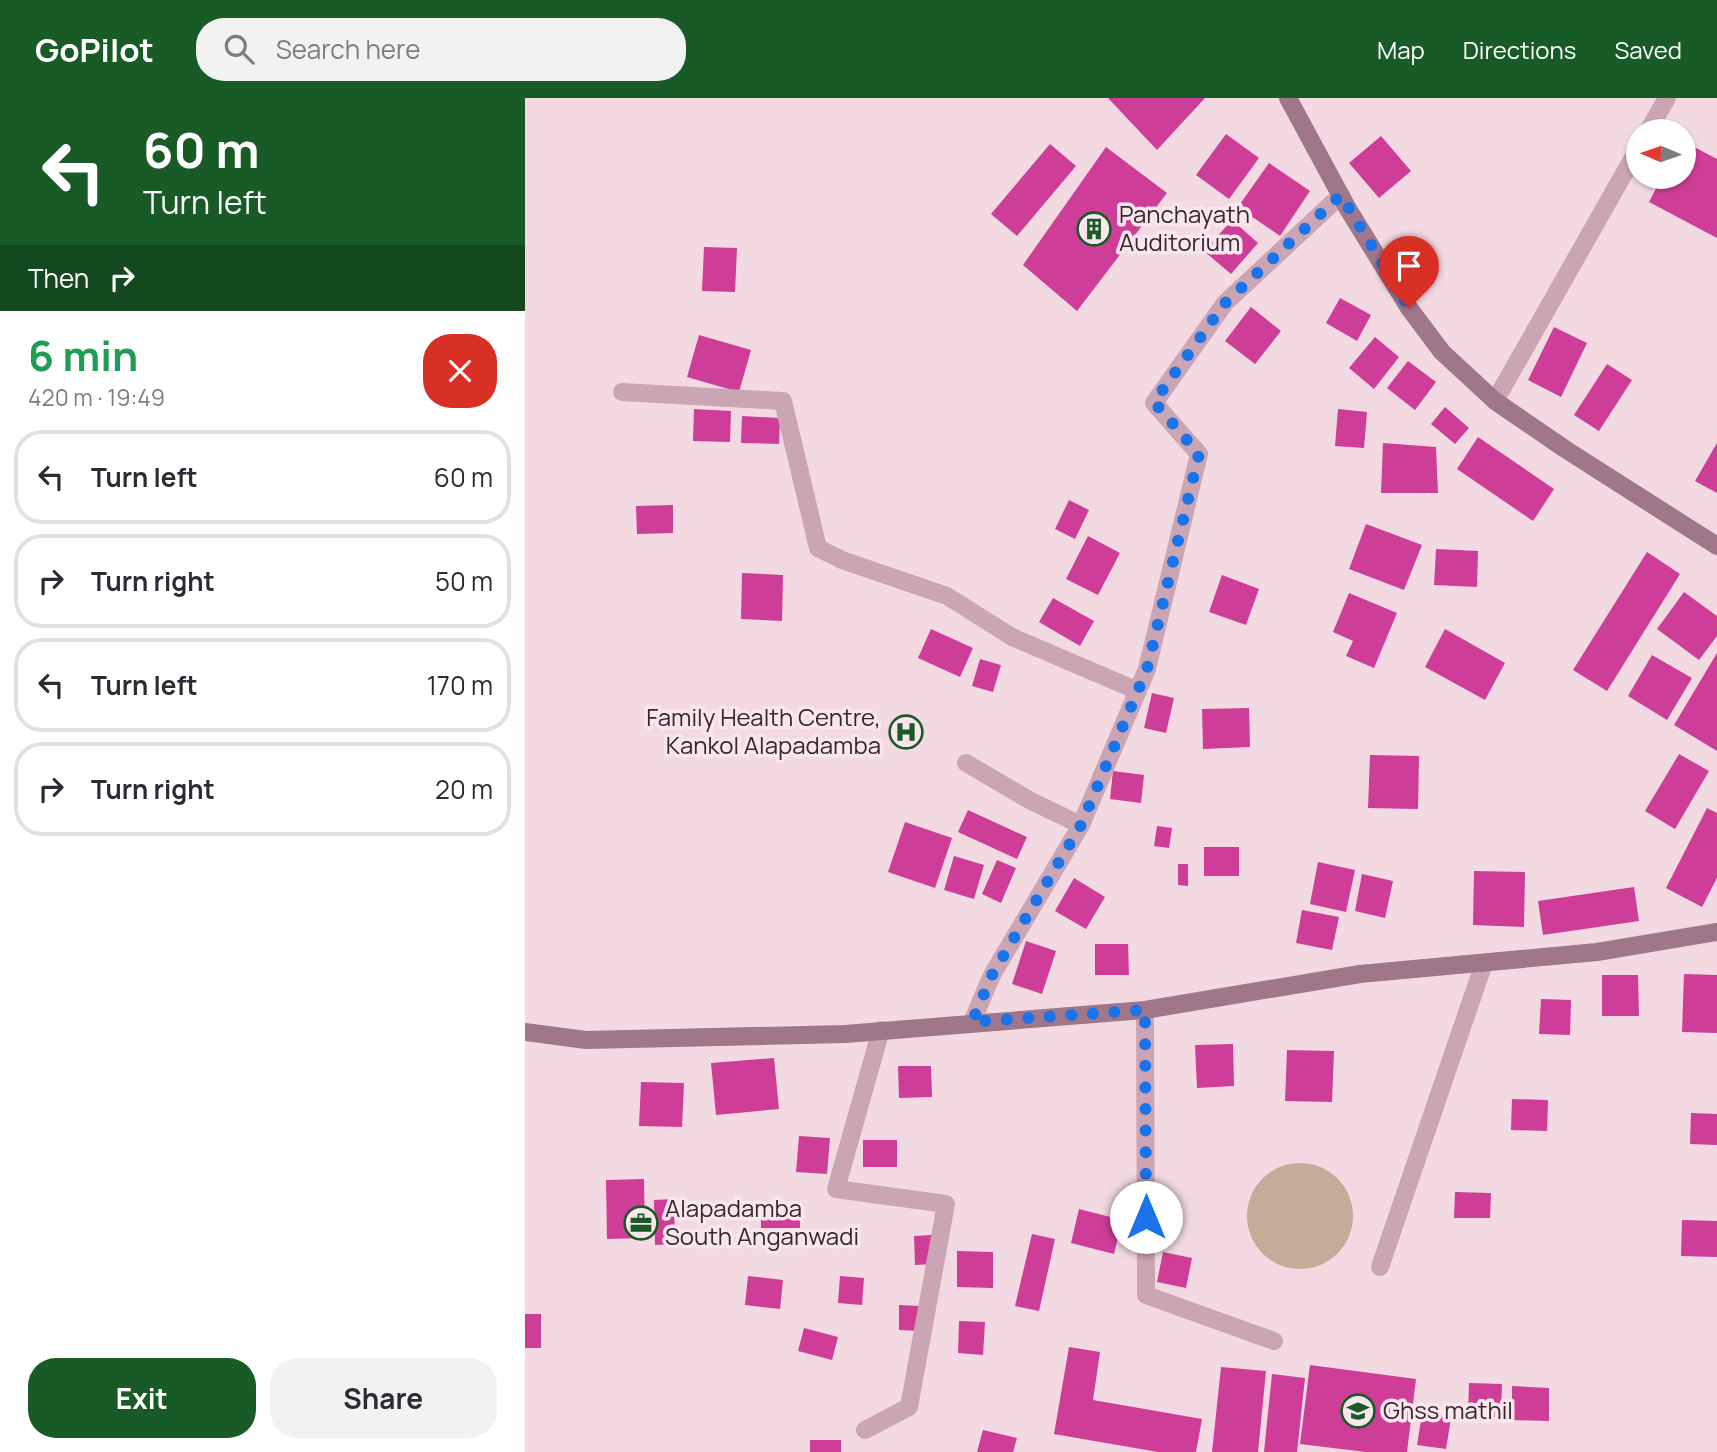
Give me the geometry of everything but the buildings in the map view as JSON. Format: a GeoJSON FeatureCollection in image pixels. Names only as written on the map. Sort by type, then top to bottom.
{"type":"FeatureCollection","features":[{"type":"Feature","properties":{"kind":"street"},"geometry":{"type":"LineString","coordinates":[[1288,98],[1341,195],[1409,308],[1442,352],[1495,401],[1717,546]]}},
{"type":"Feature","properties":{"kind":"street"},"geometry":{"type":"LineString","coordinates":[[1655,119],[1667,98]]}},
{"type":"Feature","properties":{"kind":"street"},"geometry":{"type":"LineString","coordinates":[[1495,401],[1626,170]]}},
{"type":"Feature","properties":{"kind":"street"},"geometry":{"type":"LineString","coordinates":[[972,1022],[992,975],[1081,825],[1147,669],[1199,454],[1154,402],[1225,303],[1341,195]]}},
{"type":"Feature","properties":{"kind":"street"},"geometry":{"type":"LineString","coordinates":[[622,392],[783,401],[818,548],[842,560],[947,596],[1012,636],[1138,691]]}},
{"type":"Feature","properties":{"kind":"street"},"geometry":{"type":"LineString","coordinates":[[966,763],[1031,801],[1081,825]]}},
{"type":"Feature","properties":{"kind":"street"},"geometry":{"type":"LineString","coordinates":[[525,1032],[586,1040],[831,1034],[1145,1010],[1360,974],[1597,952],[1717,932]]}},
{"type":"Feature","properties":{"kind":"street"},"geometry":{"type":"LineString","coordinates":[[1380,1267],[1484,963]]}},
{"type":"Feature","properties":{"kind":"street"},"geometry":{"type":"LineString","coordinates":[[1145,1010],[1146,1295],[1274,1341]]}},
{"type":"Feature","properties":{"kind":"street"},"geometry":{"type":"LineString","coordinates":[[865,1430],[909,1408],[946,1204],[836,1189],[881,1030]]}},
{"type":"Feature","properties":{"kind":"shaded area"},"geometry":{"type":"Polygon","coordinates":[[[1300,1163],[1320,1167],[1338,1178],[1349,1196],[1353,1216],[1349,1236],[1338,1254],[1320,1265],[1300,1269],[1280,1265],[1262,1254],[1251,1236],[1247,1216],[1251,1196],[1262,1178],[1280,1167],[1300,1163]]]}},
{"type":"Feature","properties":{"kind":"place","name":"Panchayath Auditorium"},"geometry":{"type":"Point","coordinates":[1094,229]}},
{"type":"Feature","properties":{"kind":"place","name":"Family Health Centre, Kankol Alapadamba"},"geometry":{"type":"Point","coordinates":[906,732]}},
{"type":"Feature","properties":{"kind":"place","name":"Alapadamba South Anganwadi"},"geometry":{"type":"Point","coordinates":[641,1223]}},
{"type":"Feature","properties":{"kind":"place","name":"Ghss mathil"},"geometry":{"type":"Point","coordinates":[1358,1411]}},
{"type":"Feature","properties":{"kind":"route"},"geometry":{"type":"LineString","coordinates":[[1146,1217],[1145,1010],[972,1022],[992,975],[1081,825],[1147,669],[1199,454],[1154,402],[1225,303],[1341,195],[1409,308]]}}]}
